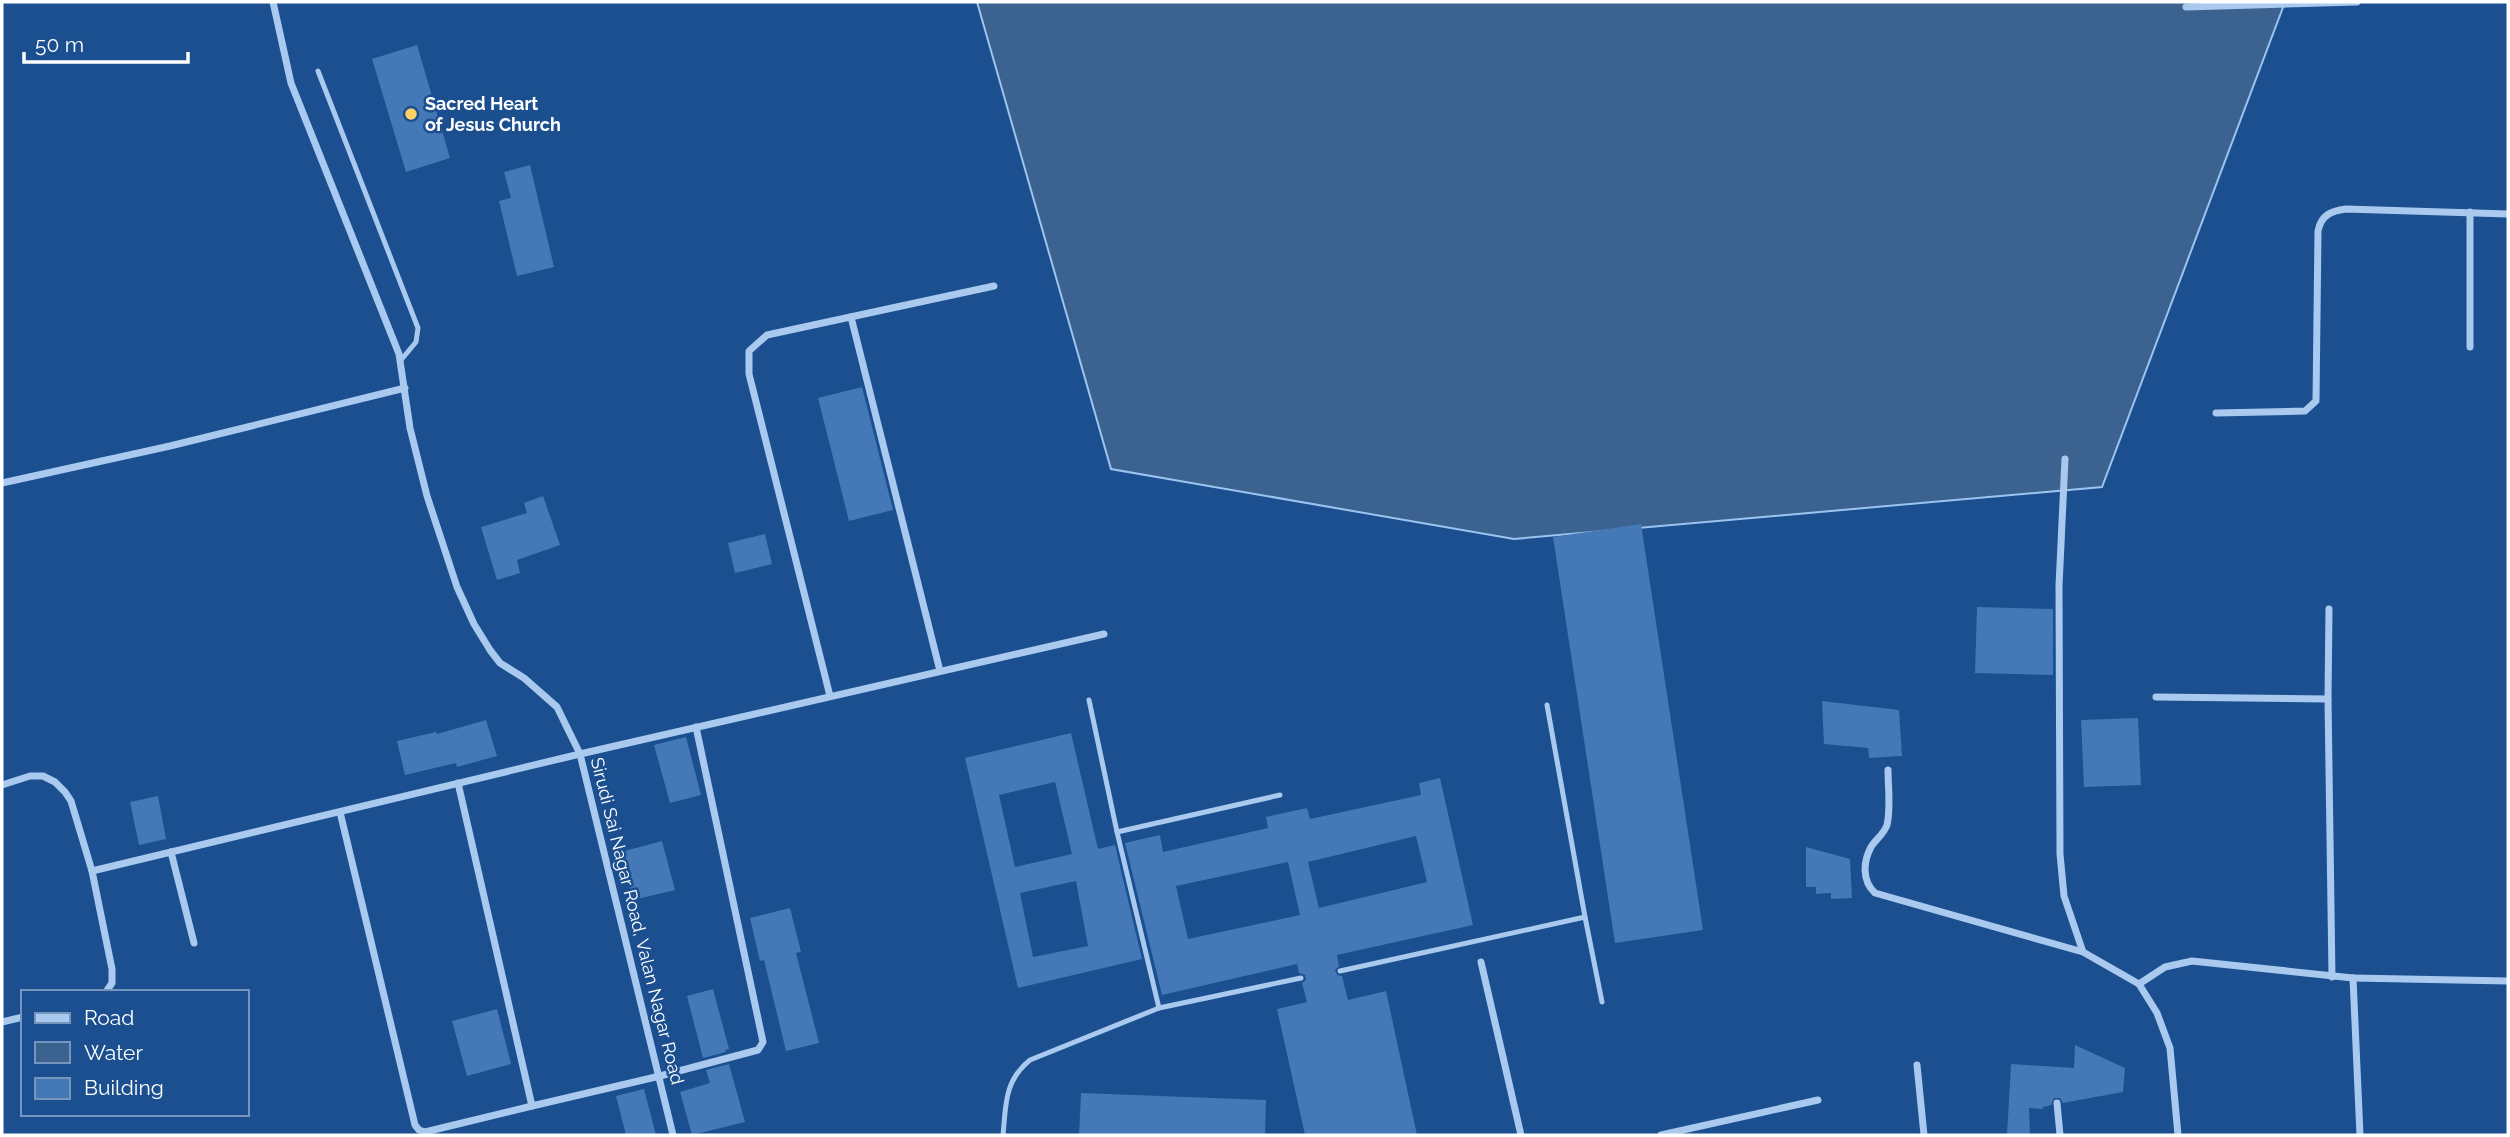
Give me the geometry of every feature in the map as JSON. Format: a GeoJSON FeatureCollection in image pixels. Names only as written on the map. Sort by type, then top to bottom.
{"type":"FeatureCollection","features":[{"type":"Feature","properties":{"kind":"street","name":"Sirudi Sai Nagar Road, Valan Nagar Road"},"geometry":{"type":"LineString","coordinates":[[273,2],[278,33],[295,93],[401,360],[410,428],[427,496],[457,587],[474,624],[500,663],[524,678],[557,707],[580,754],[673,1135]]}},
{"type":"Feature","properties":{"kind":"street"},"geometry":{"type":"LineString","coordinates":[[2186,6],[2357,2]]}},
{"type":"Feature","properties":{"kind":"street"},"geometry":{"type":"LineString","coordinates":[[2216,413],[2305,411],[2316,401],[2318,232],[2319,222],[2326,215],[2346,209],[2508,214]]}},
{"type":"Feature","properties":{"kind":"street"},"geometry":{"type":"LineString","coordinates":[[2470,212],[2470,347]]}},
{"type":"Feature","properties":{"kind":"street"},"geometry":{"type":"LineString","coordinates":[[830,696],[749,374],[749,351],[767,335],[994,286]]}},
{"type":"Feature","properties":{"kind":"street"},"geometry":{"type":"LineString","coordinates":[[851,317],[940,671]]}},
{"type":"Feature","properties":{"kind":"street"},"geometry":{"type":"LineString","coordinates":[[2,483],[170,446],[405,388]]}},
{"type":"Feature","properties":{"kind":"street"},"geometry":{"type":"LineString","coordinates":[[2065,459],[2059,586],[2060,854],[2064,896],[2083,952]]}},
{"type":"Feature","properties":{"kind":"street"},"geometry":{"type":"LineString","coordinates":[[2329,609],[2332,977]]}},
{"type":"Feature","properties":{"kind":"street"},"geometry":{"type":"LineString","coordinates":[[92,871],[580,754],[1104,634]]}},
{"type":"Feature","properties":{"kind":"street"},"geometry":{"type":"LineString","coordinates":[[2156,697],[2328,699]]}},
{"type":"Feature","properties":{"kind":"street"},"geometry":{"type":"LineString","coordinates":[[340,812],[415,1125],[419,1130],[425,1132],[660,1076],[758,1050],[763,1041],[696,727]]}},
{"type":"Feature","properties":{"kind":"street"},"geometry":{"type":"LineString","coordinates":[[1888,770],[1886,826],[1871,848],[1865,877],[1868,886],[1875,893],[2083,952],[2139,985],[2157,1013],[2170,1048],[2178,1135]]}},
{"type":"Feature","properties":{"kind":"street"},"geometry":{"type":"LineString","coordinates":[[2,785],[30,776],[43,776],[55,782],[71,801],[92,871],[112,969],[112,983],[107,990]]}},
{"type":"Feature","properties":{"kind":"street"},"geometry":{"type":"LineString","coordinates":[[458,783],[532,1106]]}},
{"type":"Feature","properties":{"kind":"street"},"geometry":{"type":"LineString","coordinates":[[171,852],[194,943]]}},
{"type":"Feature","properties":{"kind":"street"},"geometry":{"type":"LineString","coordinates":[[2139,985],[2165,967],[2192,961],[2332,977],[2508,981]]}},
{"type":"Feature","properties":{"kind":"street"},"geometry":{"type":"LineString","coordinates":[[1481,962],[1521,1135]]}},
{"type":"Feature","properties":{"kind":"street"},"geometry":{"type":"LineString","coordinates":[[2353,978],[2360,1135]]}},
{"type":"Feature","properties":{"kind":"street"},"geometry":{"type":"LineString","coordinates":[[2,1022],[21,1017]]}},
{"type":"Feature","properties":{"kind":"street"},"geometry":{"type":"LineString","coordinates":[[1917,1065],[1924,1135]]}},
{"type":"Feature","properties":{"kind":"street"},"geometry":{"type":"LineString","coordinates":[[1661,1135],[1818,1100]]}},
{"type":"Feature","properties":{"kind":"street"},"geometry":{"type":"LineString","coordinates":[[2057,1103],[2060,1135]]}},
{"type":"Feature","properties":{"kind":"lane"},"geometry":{"type":"LineString","coordinates":[[318,71],[418,328],[416,342],[401,360]]}},
{"type":"Feature","properties":{"kind":"lane"},"geometry":{"type":"LineString","coordinates":[[1089,700],[1159,1008]]}},
{"type":"Feature","properties":{"kind":"lane"},"geometry":{"type":"LineString","coordinates":[[1547,705],[1602,1002]]}},
{"type":"Feature","properties":{"kind":"lane"},"geometry":{"type":"LineString","coordinates":[[1117,832],[1280,795]]}},
{"type":"Feature","properties":{"kind":"lane"},"geometry":{"type":"LineString","coordinates":[[1340,971],[1585,917]]}},
{"type":"Feature","properties":{"kind":"lane"},"geometry":{"type":"LineString","coordinates":[[1003,1135],[1008,1094],[1013,1078],[1024,1065],[1039,1056],[1159,1008],[1301,978]]}},
{"type":"Feature","properties":{"kind":"water"},"geometry":{"type":"Polygon","coordinates":[[[977,2],[2285,2],[2102,487],[1514,539],[1111,469],[977,2]]]}},
{"type":"Feature","properties":{"kind":"building"},"geometry":{"type":"Polygon","coordinates":[[[417,45],[450,158],[406,172],[372,59],[417,45]]]}},
{"type":"Feature","properties":{"kind":"building"},"geometry":{"type":"Polygon","coordinates":[[[530,165],[554,267],[517,276],[499,201],[511,198],[504,172],[530,165]]]}},
{"type":"Feature","properties":{"kind":"building"},"geometry":{"type":"Polygon","coordinates":[[[862,387],[893,510],[849,521],[818,398],[862,387]]]}},
{"type":"Feature","properties":{"kind":"building"},"geometry":{"type":"Polygon","coordinates":[[[543,496],[560,545],[517,560],[520,573],[497,580],[481,527],[527,513],[524,503],[543,496]]]}},
{"type":"Feature","properties":{"kind":"building"},"geometry":{"type":"Polygon","coordinates":[[[1641,524],[1703,930],[1615,943],[1553,537],[1641,524]]]}},
{"type":"Feature","properties":{"kind":"building"},"geometry":{"type":"Polygon","coordinates":[[[765,534],[772,564],[735,573],[728,543],[765,534]]]}},
{"type":"Feature","properties":{"kind":"building"},"geometry":{"type":"Polygon","coordinates":[[[1977,607],[2053,609],[2053,675],[1975,673],[1977,607]]]}},
{"type":"Feature","properties":{"kind":"building"},"geometry":{"type":"Polygon","coordinates":[[[1822,701],[1899,710],[1902,756],[1869,758],[1868,748],[1824,744],[1822,701]]]}},
{"type":"Feature","properties":{"kind":"building"},"geometry":{"type":"Polygon","coordinates":[[[2138,718],[2141,785],[2084,787],[2081,720],[2138,718]]]}},
{"type":"Feature","properties":{"kind":"building"},"geometry":{"type":"Polygon","coordinates":[[[486,720],[497,756],[457,767],[456,763],[405,775],[397,741],[436,732],[437,734],[486,720]]]}},
{"type":"Feature","properties":{"kind":"building"},"geometry":{"type":"Polygon","coordinates":[[[1071,733],[1098,849],[1115,845],[1142,959],[1018,988],[965,758],[1071,733]],[[1055,782],[999,795],[1015,867],[1072,854],[1055,782]],[[1076,881],[1020,893],[1033,957],[1088,946],[1076,881]]]}},
{"type":"Feature","properties":{"kind":"building"},"geometry":{"type":"Polygon","coordinates":[[[686,737],[701,795],[670,803],[654,745],[686,737]]]}},
{"type":"Feature","properties":{"kind":"building"},"geometry":{"type":"Polygon","coordinates":[[[1440,778],[1473,925],[1337,955],[1339,966],[1335,970],[1337,975],[1342,976],[1348,1000],[1386,991],[1417,1135],[1305,1135],[1277,1009],[1307,1002],[1302,983],[1306,980],[1305,975],[1299,973],[1297,964],[1162,995],[1125,843],[1160,835],[1163,852],[1268,828],[1266,817],[1307,808],[1310,819],[1421,795],[1419,783],[1440,778]],[[1416,836],[1308,862],[1319,908],[1427,882],[1416,836]],[[1288,862],[1176,886],[1188,939],[1300,915],[1288,862]]]}},
{"type":"Feature","properties":{"kind":"building"},"geometry":{"type":"Polygon","coordinates":[[[158,796],[166,839],[139,845],[130,802],[158,796]]]}},
{"type":"Feature","properties":{"kind":"building"},"geometry":{"type":"Polygon","coordinates":[[[662,841],[675,890],[633,900],[621,852],[662,841]]]}},
{"type":"Feature","properties":{"kind":"building"},"geometry":{"type":"Polygon","coordinates":[[[1806,847],[1850,859],[1852,898],[1831,899],[1831,893],[1816,894],[1816,887],[1806,887],[1806,847]]]}},
{"type":"Feature","properties":{"kind":"building"},"geometry":{"type":"Polygon","coordinates":[[[790,908],[801,952],[796,953],[819,1043],[786,1051],[764,960],[760,961],[750,918],[790,908]]]}},
{"type":"Feature","properties":{"kind":"building"},"geometry":{"type":"Polygon","coordinates":[[[713,989],[729,1049],[703,1058],[687,996],[713,989]]]}},
{"type":"Feature","properties":{"kind":"building"},"geometry":{"type":"Polygon","coordinates":[[[497,1009],[511,1064],[467,1076],[452,1021],[497,1009]]]}},
{"type":"Feature","properties":{"kind":"building"},"geometry":{"type":"Polygon","coordinates":[[[2075,1045],[2125,1068],[2123,1092],[2063,1103],[2060,1098],[2054,1098],[2051,1105],[2043,1109],[2029,1108],[2030,1135],[2007,1135],[2011,1064],[2074,1068],[2075,1045]]]}},
{"type":"Feature","properties":{"kind":"building"},"geometry":{"type":"Polygon","coordinates":[[[729,1064],[745,1122],[692,1135],[680,1092],[710,1083],[706,1070],[729,1064]]]}},
{"type":"Feature","properties":{"kind":"building"},"geometry":{"type":"Polygon","coordinates":[[[644,1089],[656,1135],[626,1135],[616,1096],[644,1089]]]}},
{"type":"Feature","properties":{"kind":"building"},"geometry":{"type":"Polygon","coordinates":[[[1081,1093],[1266,1100],[1265,1135],[1079,1135],[1081,1093]]]}},
{"type":"Feature","properties":{"kind":"place","name":"Sacred Heart of Jesus Church"},"geometry":{"type":"Point","coordinates":[411,114]}}]}
